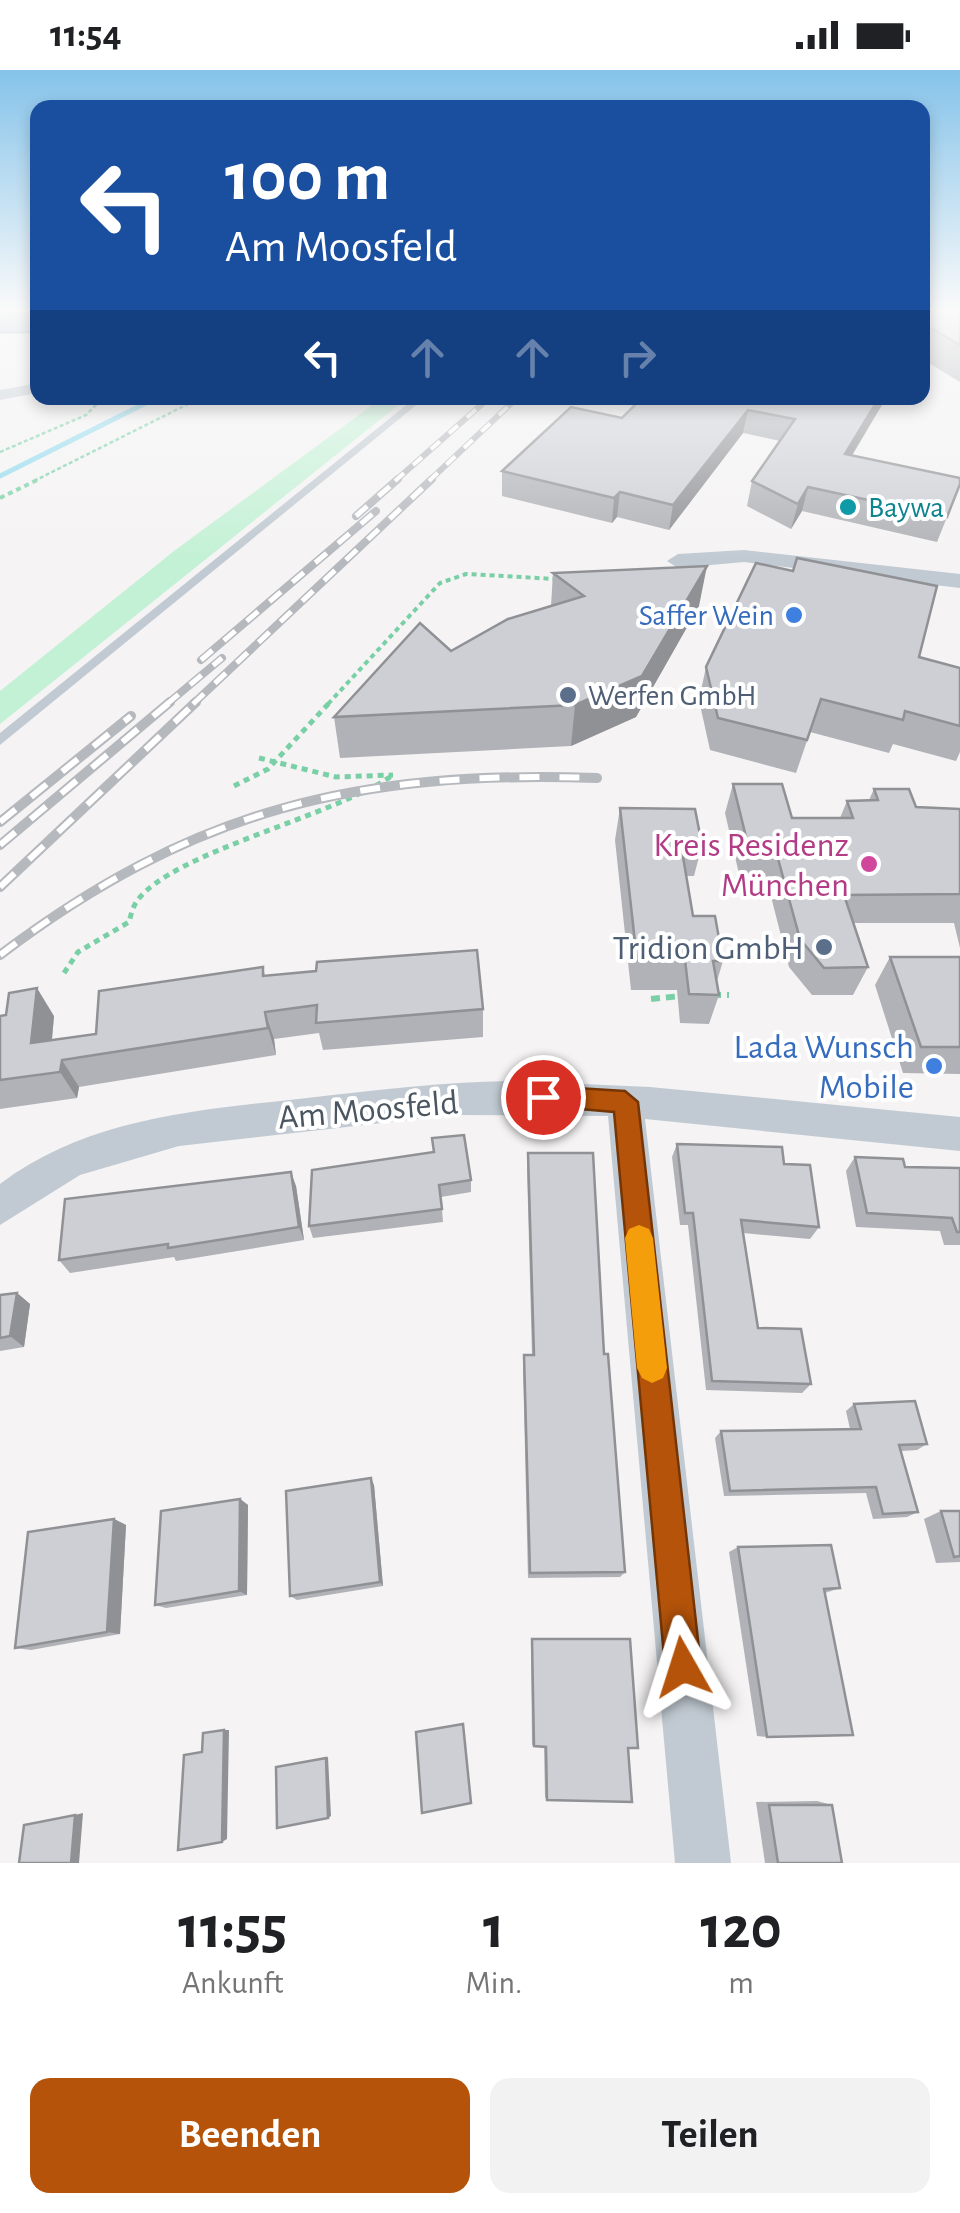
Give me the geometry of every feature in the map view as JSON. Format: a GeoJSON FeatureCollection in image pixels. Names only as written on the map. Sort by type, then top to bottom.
{"type":"FeatureCollection","features":[{"type":"Feature","properties":{"kind":"street"},"geometry":{"type":"LineString","coordinates":[[678,561],[744,556],[960,581]]}},
{"type":"Feature","properties":{"kind":"street","name":"Am Moosfeld"},"geometry":{"type":"LineString","coordinates":[[0,1207],[25,1185],[135,1136],[296,1115],[498,1098],[625,1102],[960,1134]]}},
{"type":"Feature","properties":{"kind":"street"},"geometry":{"type":"LineString","coordinates":[[625,1102],[695,1862]]}},
{"type":"Feature","properties":{"kind":"lane"},"geometry":{"type":"LineString","coordinates":[[0,740],[411,405]]}},
{"type":"Feature","properties":{"kind":"path"},"geometry":{"type":"LineString","coordinates":[[0,452],[86,416],[96,405]]}},
{"type":"Feature","properties":{"kind":"path"},"geometry":{"type":"LineString","coordinates":[[0,498],[186,405]]}},
{"type":"Feature","properties":{"kind":"path"},"geometry":{"type":"LineString","coordinates":[[234,786],[274,761],[440,583],[466,574],[556,579]]}},
{"type":"Feature","properties":{"kind":"path"},"geometry":{"type":"LineString","coordinates":[[64,973],[78,952],[129,922],[136,902],[150,888],[207,857],[369,792],[393,775],[336,777],[259,758]]}},
{"type":"Feature","properties":{"kind":"path"},"geometry":{"type":"LineString","coordinates":[[711,995],[729,995]]}},
{"type":"Feature","properties":{"kind":"path"},"geometry":{"type":"LineString","coordinates":[[651,998],[693,996]]}},
{"type":"Feature","properties":{"kind":"green space"},"geometry":{"type":"Polygon","coordinates":[[[372,405],[398,405],[0,724],[0,691],[174,551],[372,405]]]}},
{"type":"Feature","properties":{"kind":"building"},"geometry":{"type":"Polygon","coordinates":[[[635,405],[875,405],[845,454],[960,478],[960,484],[947,517],[808,487],[798,504],[752,481],[795,419],[748,410],[673,505],[620,492],[614,498],[502,471],[571,407],[622,418],[635,405]]]}},
{"type":"Feature","properties":{"kind":"building"},"geometry":{"type":"Polygon","coordinates":[[[797,558],[937,586],[919,657],[960,668],[960,726],[905,711],[903,720],[821,699],[807,740],[718,718],[706,667],[756,563],[793,571],[797,558]]]}},
{"type":"Feature","properties":{"kind":"building"},"geometry":{"type":"Polygon","coordinates":[[[707,566],[642,676],[575,705],[334,717],[420,623],[451,651],[508,619],[584,596],[553,573],[707,566]]]}},
{"type":"Feature","properties":{"kind":"building"},"geometry":{"type":"Polygon","coordinates":[[[733,784],[782,784],[792,818],[853,818],[847,801],[878,800],[874,789],[909,789],[916,807],[960,809],[960,894],[844,895],[868,967],[824,968],[800,939],[774,844],[748,845],[733,784]]]}},
{"type":"Feature","properties":{"kind":"building"},"geometry":{"type":"Polygon","coordinates":[[[620,808],[695,809],[702,845],[681,845],[693,916],[715,916],[723,961],[713,961],[719,995],[689,994],[685,960],[637,960],[620,808]]]}},
{"type":"Feature","properties":{"kind":"building"},"geometry":{"type":"Polygon","coordinates":[[[477,950],[483,1009],[316,1023],[317,1005],[265,1012],[268,1028],[62,1060],[60,1072],[0,1080],[0,1016],[6,1015],[9,993],[37,988],[31,1043],[96,1034],[99,991],[263,967],[263,976],[316,971],[317,962],[477,950]]]}},
{"type":"Feature","properties":{"kind":"building"},"geometry":{"type":"Polygon","coordinates":[[[890,957],[960,957],[960,1047],[921,1047],[890,957]]]}},
{"type":"Feature","properties":{"kind":"building"},"geometry":{"type":"Polygon","coordinates":[[[464,1135],[471,1180],[439,1185],[442,1209],[309,1226],[312,1170],[434,1152],[432,1138],[464,1135]]]}},
{"type":"Feature","properties":{"kind":"building"},"geometry":{"type":"Polygon","coordinates":[[[677,1144],[782,1147],[784,1164],[810,1165],[819,1227],[741,1220],[758,1328],[801,1329],[811,1384],[712,1381],[693,1213],[685,1213],[677,1144]]]}},
{"type":"Feature","properties":{"kind":"building"},"geometry":{"type":"Polygon","coordinates":[[[528,1153],[593,1153],[604,1354],[608,1354],[625,1572],[530,1573],[524,1355],[534,1355],[528,1153]]]}},
{"type":"Feature","properties":{"kind":"building"},"geometry":{"type":"Polygon","coordinates":[[[855,1157],[903,1159],[905,1167],[960,1168],[960,1232],[952,1218],[867,1213],[855,1157]]]}},
{"type":"Feature","properties":{"kind":"building"},"geometry":{"type":"Polygon","coordinates":[[[291,1172],[299,1227],[59,1260],[65,1199],[291,1172]]]}},
{"type":"Feature","properties":{"kind":"building"},"geometry":{"type":"Polygon","coordinates":[[[17,1293],[10,1336],[0,1338],[0,1295],[17,1293]]]}},
{"type":"Feature","properties":{"kind":"building"},"geometry":{"type":"Polygon","coordinates":[[[915,1401],[927,1444],[899,1445],[918,1512],[883,1514],[876,1487],[730,1491],[721,1431],[861,1429],[854,1404],[915,1401]]]}},
{"type":"Feature","properties":{"kind":"building"},"geometry":{"type":"Polygon","coordinates":[[[371,1478],[380,1582],[290,1596],[286,1491],[371,1478]]]}},
{"type":"Feature","properties":{"kind":"building"},"geometry":{"type":"Polygon","coordinates":[[[240,1499],[239,1591],[155,1605],[161,1511],[240,1499]]]}},
{"type":"Feature","properties":{"kind":"building"},"geometry":{"type":"Polygon","coordinates":[[[941,1511],[960,1511],[960,1556],[954,1557],[941,1511]]]}},
{"type":"Feature","properties":{"kind":"building"},"geometry":{"type":"Polygon","coordinates":[[[114,1519],[107,1632],[15,1648],[28,1532],[114,1519]]]}},
{"type":"Feature","properties":{"kind":"building"},"geometry":{"type":"Polygon","coordinates":[[[831,1545],[840,1588],[824,1589],[853,1735],[767,1737],[738,1547],[831,1545]]]}},
{"type":"Feature","properties":{"kind":"building"},"geometry":{"type":"Polygon","coordinates":[[[532,1639],[630,1639],[638,1748],[628,1748],[632,1802],[547,1800],[546,1747],[534,1746],[532,1639]]]}},
{"type":"Feature","properties":{"kind":"building"},"geometry":{"type":"Polygon","coordinates":[[[463,1724],[471,1803],[422,1813],[416,1732],[463,1724]]]}},
{"type":"Feature","properties":{"kind":"building"},"geometry":{"type":"Polygon","coordinates":[[[224,1730],[222,1842],[178,1850],[184,1755],[202,1752],[203,1733],[224,1730]]]}},
{"type":"Feature","properties":{"kind":"building"},"geometry":{"type":"Polygon","coordinates":[[[326,1758],[328,1818],[277,1828],[276,1767],[326,1758]]]}},
{"type":"Feature","properties":{"kind":"building"},"geometry":{"type":"Polygon","coordinates":[[[769,1805],[832,1805],[842,1863],[778,1863],[769,1805]]]}},
{"type":"Feature","properties":{"kind":"building"},"geometry":{"type":"Polygon","coordinates":[[[75,1815],[71,1863],[19,1863],[24,1825],[75,1815]]]}},
{"type":"Feature","properties":{"kind":"waterway"},"geometry":{"type":"LineString","coordinates":[[0,476],[142,405]]}},
{"type":"Feature","properties":{"kind":"railway"},"geometry":{"type":"LineString","coordinates":[[395,481],[481,405]]}},
{"type":"Feature","properties":{"kind":"railway"},"geometry":{"type":"LineString","coordinates":[[429,481],[510,405]]}},
{"type":"Feature","properties":{"kind":"railway"},"geometry":{"type":"LineString","coordinates":[[356,516],[398,479]]}},
{"type":"Feature","properties":{"kind":"railway"},"geometry":{"type":"LineString","coordinates":[[193,704],[432,479]]}},
{"type":"Feature","properties":{"kind":"railway"},"geometry":{"type":"LineString","coordinates":[[201,660],[376,511]]}},
{"type":"Feature","properties":{"kind":"railway"},"geometry":{"type":"LineString","coordinates":[[167,704],[222,658]]}},
{"type":"Feature","properties":{"kind":"railway"},"geometry":{"type":"LineString","coordinates":[[0,845],[170,702]]}},
{"type":"Feature","properties":{"kind":"railway"},"geometry":{"type":"LineString","coordinates":[[0,887],[196,702]]}},
{"type":"Feature","properties":{"kind":"railway"},"geometry":{"type":"LineString","coordinates":[[0,822],[131,716]]}},
{"type":"Feature","properties":{"kind":"railway"},"geometry":{"type":"LineString","coordinates":[[0,955],[71,905],[141,865],[210,833],[281,809],[354,792],[430,782],[510,777],[597,778]]}},
{"type":"Feature","properties":{"kind":"slow traffic"},"geometry":{"type":"LineString","coordinates":[[639,1238],[652,1368]]}},
{"type":"Feature","properties":{"kind":"place","name":"Baywa"},"geometry":{"type":"Point","coordinates":[848,507]}},
{"type":"Feature","properties":{"kind":"place","name":"Saffer Wein"},"geometry":{"type":"Point","coordinates":[794,615]}},
{"type":"Feature","properties":{"kind":"place","name":"Werfen GmbH"},"geometry":{"type":"Point","coordinates":[568,695]}},
{"type":"Feature","properties":{"kind":"place","name":"Kreis Residenz München"},"geometry":{"type":"Point","coordinates":[869,864]}},
{"type":"Feature","properties":{"kind":"place","name":"Tridion GmbH"},"geometry":{"type":"Point","coordinates":[824,947]}},
{"type":"Feature","properties":{"kind":"place","name":"Lada Wunsch Mobile"},"geometry":{"type":"Point","coordinates":[934,1066]}},
{"type":"Feature","properties":{"kind":"route"},"geometry":{"type":"LineString","coordinates":[[543,1097],[625,1102],[683,1667]]}}]}
